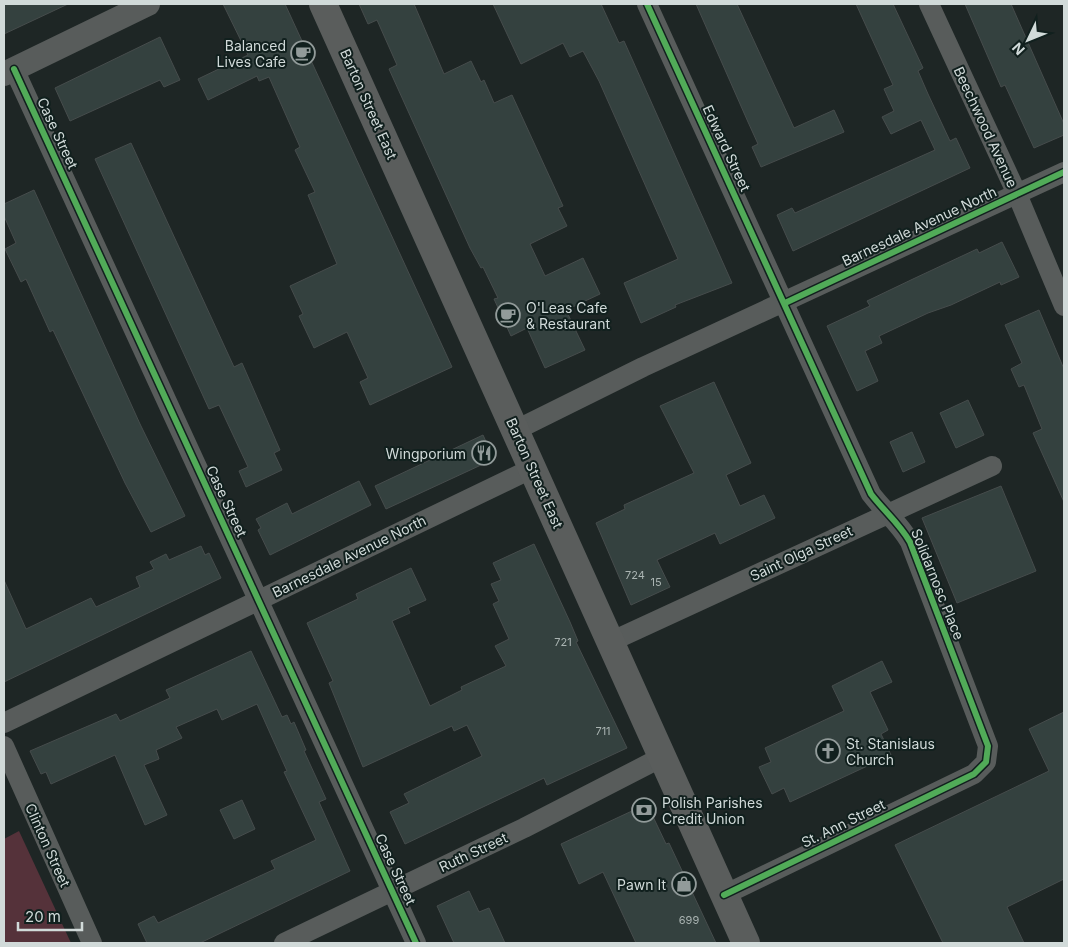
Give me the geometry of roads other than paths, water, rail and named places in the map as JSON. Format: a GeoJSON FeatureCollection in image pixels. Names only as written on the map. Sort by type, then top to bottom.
{"type":"FeatureCollection","features":[{"type":"Feature","properties":{"kind":"main road","name":"Barton Street East"},"geometry":{"type":"LineString","coordinates":[[323,4],[746,943]]}},
{"type":"Feature","properties":{"kind":"street"},"geometry":{"type":"LineString","coordinates":[[9,71],[148,4]]}},
{"type":"Feature","properties":{"kind":"street","name":"Edward Street"},"geometry":{"type":"LineString","coordinates":[[647,4],[784,303]]}},
{"type":"Feature","properties":{"kind":"street","name":"Beechwood Avenue"},"geometry":{"type":"LineString","coordinates":[[929,4],[1016,194],[1064,306]]}},
{"type":"Feature","properties":{"kind":"street","name":"Case Street"},"geometry":{"type":"LineString","coordinates":[[9,71],[258,600],[416,943]]}},
{"type":"Feature","properties":{"kind":"street","name":"Barnesdale Avenue North"},"geometry":{"type":"LineString","coordinates":[[516,430],[644,367],[1064,172]]}},
{"type":"Feature","properties":{"kind":"street","name":"Solidarnosc Place"},"geometry":{"type":"LineString","coordinates":[[784,303],[871,494],[886,515],[901,527],[910,542],[988,746],[986,762],[974,774]]}},
{"type":"Feature","properties":{"kind":"street","name":"Saint Olga Street"},"geometry":{"type":"LineString","coordinates":[[610,642],[992,466]]}},
{"type":"Feature","properties":{"kind":"street","name":"Barnesdale Avenue North"},"geometry":{"type":"LineString","coordinates":[[4,723],[533,468]]}},
{"type":"Feature","properties":{"kind":"street","name":"Clinton Street"},"geometry":{"type":"LineString","coordinates":[[4,746],[92,943]]}},
{"type":"Feature","properties":{"kind":"street","name":"Ruth Street"},"geometry":{"type":"LineString","coordinates":[[284,943],[524,828],[662,757]]}},
{"type":"Feature","properties":{"kind":"street","name":"St. Ann Street"},"geometry":{"type":"LineString","coordinates":[[724,894],[974,774]]}},
{"type":"Feature","properties":{"kind":"place","name":"Balanced Lives Cafe"},"geometry":{"type":"Point","coordinates":[303,53]}},
{"type":"Feature","properties":{"kind":"place","name":"O'Leas Cafe & Restaurant"},"geometry":{"type":"Point","coordinates":[508,315]}},
{"type":"Feature","properties":{"kind":"place","name":"Wingporium"},"geometry":{"type":"Point","coordinates":[484,453]}},
{"type":"Feature","properties":{"kind":"place","name":"St. Stanislaus Church"},"geometry":{"type":"Point","coordinates":[828,751]}},
{"type":"Feature","properties":{"kind":"place","name":"Polish Parishes Credit Union"},"geometry":{"type":"Point","coordinates":[644,810]}},
{"type":"Feature","properties":{"kind":"place","name":"Pawn It"},"geometry":{"type":"Point","coordinates":[684,884]}}]}
